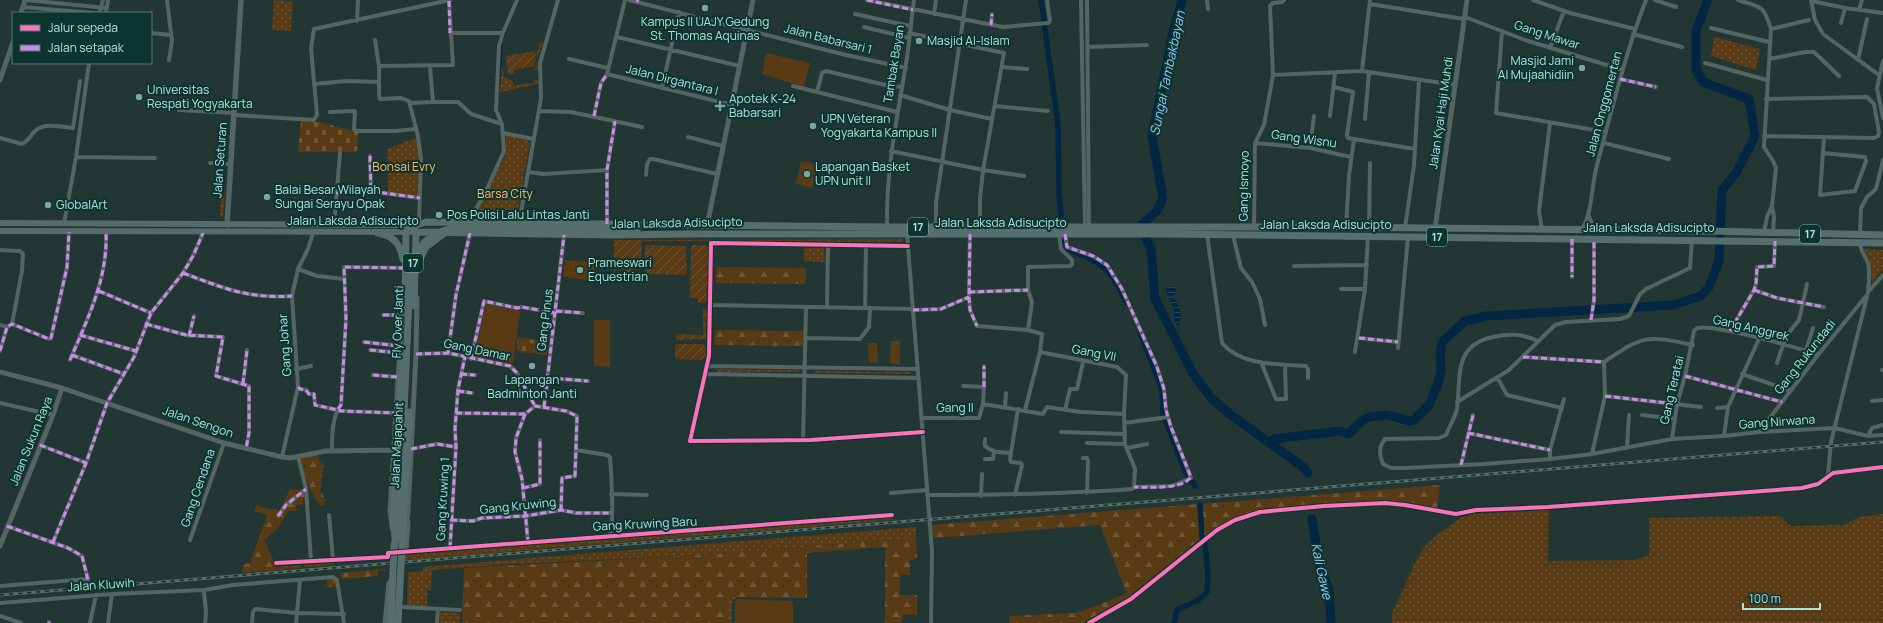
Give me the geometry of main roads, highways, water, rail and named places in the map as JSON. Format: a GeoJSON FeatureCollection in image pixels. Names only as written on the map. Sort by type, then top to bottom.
{"type":"FeatureCollection","features":[{"type":"Feature","properties":{"kind":"highway","name":"Jalan Laksda Adisucipto"},"geometry":{"type":"LineString","coordinates":[[417,225],[469,222],[688,226],[1087,227],[1233,235],[1594,240],[1710,239],[1775,241],[1860,239],[1883,235]]}},
{"type":"Feature","properties":{"kind":"highway"},"geometry":{"type":"LineString","coordinates":[[508,223],[480,225],[478,229],[482,231],[508,234]]}},
{"type":"Feature","properties":{"kind":"highway","name":"Jalan Laksda Adisucipto"},"geometry":{"type":"LineString","coordinates":[[417,225],[446,232],[564,235],[1062,234],[1129,230]]}},
{"type":"Feature","properties":{"kind":"highway"},"geometry":{"type":"LineString","coordinates":[[406,232],[417,225]]}},
{"type":"Feature","properties":{"kind":"highway","name":"17"},"geometry":{"type":"LineString","coordinates":[[415,269],[417,225]]}},
{"type":"Feature","properties":{"kind":"highway","name":"Fly Over Janti"},"geometry":{"type":"LineString","coordinates":[[400,503],[410,276],[413,261],[420,246],[435,234],[458,228],[637,229],[688,226]]}},
{"type":"Feature","properties":{"kind":"highway","name":"Jalan Laksda Adisucipto"},"geometry":{"type":"LineString","coordinates":[[1163,231],[1254,228],[1709,231],[1773,233],[1860,239],[1883,243]]}},
{"type":"Feature","properties":{"kind":"highway"},"geometry":{"type":"LineString","coordinates":[[378,232],[390,236],[396,241],[401,249],[406,268]]}},
{"type":"Feature","properties":{"kind":"highway","name":"Jalan Majapahit"},"geometry":{"type":"LineString","coordinates":[[396,551],[394,503],[406,268],[406,232]]}},
{"type":"Feature","properties":{"kind":"highway","name":"17"},"geometry":{"type":"LineString","coordinates":[[415,269],[426,247],[446,232]]}},
{"type":"Feature","properties":{"kind":"highway","name":"Jalan Majapahit"},"geometry":{"type":"LineString","coordinates":[[398,623],[415,269]]}},
{"type":"Feature","properties":{"kind":"highway","name":"Jalan Majapahit"},"geometry":{"type":"LineString","coordinates":[[391,623],[400,503]]}},
{"type":"Feature","properties":{"kind":"main road","name":"Jalan Seturan"},"geometry":{"type":"LineString","coordinates":[[227,225],[241,0]]}},
{"type":"Feature","properties":{"kind":"main road","name":"Jalan Laksda Adisucipto"},"geometry":{"type":"LineString","coordinates":[[334,225],[340,222],[417,225]]}},
{"type":"Feature","properties":{"kind":"main road","name":"Jalan Laksda Adisucipto"},"geometry":{"type":"LineString","coordinates":[[0,223],[417,225]]}},
{"type":"Feature","properties":{"kind":"main road"},"geometry":{"type":"LineString","coordinates":[[109,232],[111,224]]}},
{"type":"Feature","properties":{"kind":"main road"},"geometry":{"type":"LineString","coordinates":[[118,224],[118,232]]}},
{"type":"Feature","properties":{"kind":"main road"},"geometry":{"type":"LineString","coordinates":[[307,225],[310,232]]}},
{"type":"Feature","properties":{"kind":"main road","name":"Jalan Laksda Adisucipto"},"geometry":{"type":"LineString","coordinates":[[1,232],[406,232]]}},
{"type":"Feature","properties":{"kind":"water"},"geometry":{"type":"Polygon","coordinates":[[[1169,286],[1173,286],[1175,287],[1175,295],[1169,296],[1166,293],[1166,289],[1169,286]]]}},
{"type":"Feature","properties":{"kind":"water"},"geometry":{"type":"Polygon","coordinates":[[[1170,297],[1177,300],[1181,314],[1179,327],[1174,320],[1174,307],[1169,301],[1170,297]]]}},
{"type":"Feature","properties":{"kind":"waterway"},"geometry":{"type":"LineString","coordinates":[[1041,0],[1058,124],[1059,194],[1061,215]]}},
{"type":"Feature","properties":{"kind":"waterway","name":"Sungai Tambakbayan"},"geometry":{"type":"LineString","coordinates":[[1182,0],[1172,37],[1152,136],[1163,198],[1157,211],[1140,226],[1151,249],[1155,299],[1194,375],[1211,398],[1231,415],[1303,467],[1308,473]]}},
{"type":"Feature","properties":{"kind":"waterway"},"geometry":{"type":"LineString","coordinates":[[1270,442],[1274,439],[1340,431],[1349,434],[1361,421],[1369,417],[1387,415],[1409,421],[1414,420],[1429,405],[1438,384],[1441,370],[1440,358],[1442,342],[1465,321],[1486,316],[1673,305],[1701,296],[1709,287],[1719,261],[1722,190],[1736,173],[1755,136],[1749,99],[1703,82],[1696,70],[1696,31],[1708,0]]}},
{"type":"Feature","properties":{"kind":"waterway"},"geometry":{"type":"LineString","coordinates":[[503,39],[508,26]]}},
{"type":"Feature","properties":{"kind":"waterway"},"geometry":{"type":"LineString","coordinates":[[499,84],[502,43]]}},
{"type":"Feature","properties":{"kind":"waterway"},"geometry":{"type":"LineString","coordinates":[[1064,242],[1067,249],[1089,258],[1103,267],[1115,280],[1126,302]]}},
{"type":"Feature","properties":{"kind":"waterway"},"geometry":{"type":"LineString","coordinates":[[1140,332],[1162,390],[1163,414],[1185,471],[1195,486]]}},
{"type":"Feature","properties":{"kind":"waterway"},"geometry":{"type":"LineString","coordinates":[[1200,505],[1202,537]]}},
{"type":"Feature","properties":{"kind":"waterway","name":"Kali Gawe"},"geometry":{"type":"LineString","coordinates":[[1312,519],[1320,569],[1329,589],[1331,623]]}},
{"type":"Feature","properties":{"kind":"waterway"},"geometry":{"type":"LineString","coordinates":[[1174,623],[1177,610],[1199,600],[1207,592],[1208,577],[1205,543]]}},
{"type":"Feature","properties":{"kind":"railway"},"geometry":{"type":"LineString","coordinates":[[0,595],[1883,442]]}},
{"type":"Feature","properties":{"kind":"place","name":"Kampus II UAJY Gedung St. Thomas Aquinas"},"geometry":{"type":"Point","coordinates":[705,8]}},
{"type":"Feature","properties":{"kind":"place","name":"Masjid Al-Islam"},"geometry":{"type":"Point","coordinates":[919,41]}},
{"type":"Feature","properties":{"kind":"place","name":"Masjid Jami Al Mujaahidiin"},"geometry":{"type":"Point","coordinates":[1582,68]}},
{"type":"Feature","properties":{"kind":"place","name":"Universitas Respati Yogyakarta"},"geometry":{"type":"Point","coordinates":[139,97]}},
{"type":"Feature","properties":{"kind":"place","name":"Apotek K-24 Babarsari"},"geometry":{"type":"Point","coordinates":[720,106]}},
{"type":"Feature","properties":{"kind":"place","name":"UPN Veteran Yogyakarta Kampus II"},"geometry":{"type":"Point","coordinates":[813,126]}},
{"type":"Feature","properties":{"kind":"place","name":"Lapangan Basket UPN unit II"},"geometry":{"type":"Point","coordinates":[807,174]}},
{"type":"Feature","properties":{"kind":"place","name":"Balai Besar Wilayah Sungai Serayu Opak"},"geometry":{"type":"Point","coordinates":[267,197]}},
{"type":"Feature","properties":{"kind":"place","name":"GlobalArt"},"geometry":{"type":"Point","coordinates":[48,205]}},
{"type":"Feature","properties":{"kind":"place","name":"Pos Polisi Lalu Lintas Janti"},"geometry":{"type":"Point","coordinates":[439,215]}},
{"type":"Feature","properties":{"kind":"place","name":"Prameswari Equestrian"},"geometry":{"type":"Point","coordinates":[580,270]}},
{"type":"Feature","properties":{"kind":"place","name":"Lapangan Badminton Janti"},"geometry":{"type":"Point","coordinates":[532,366]}},
{"type":"Feature","properties":{"kind":"park label","name":"Bonsai Evry"},"geometry":{"type":"Point","coordinates":[404,167]}},
{"type":"Feature","properties":{"kind":"park label","name":"Barsa City"},"geometry":{"type":"Point","coordinates":[505,194]}}]}
